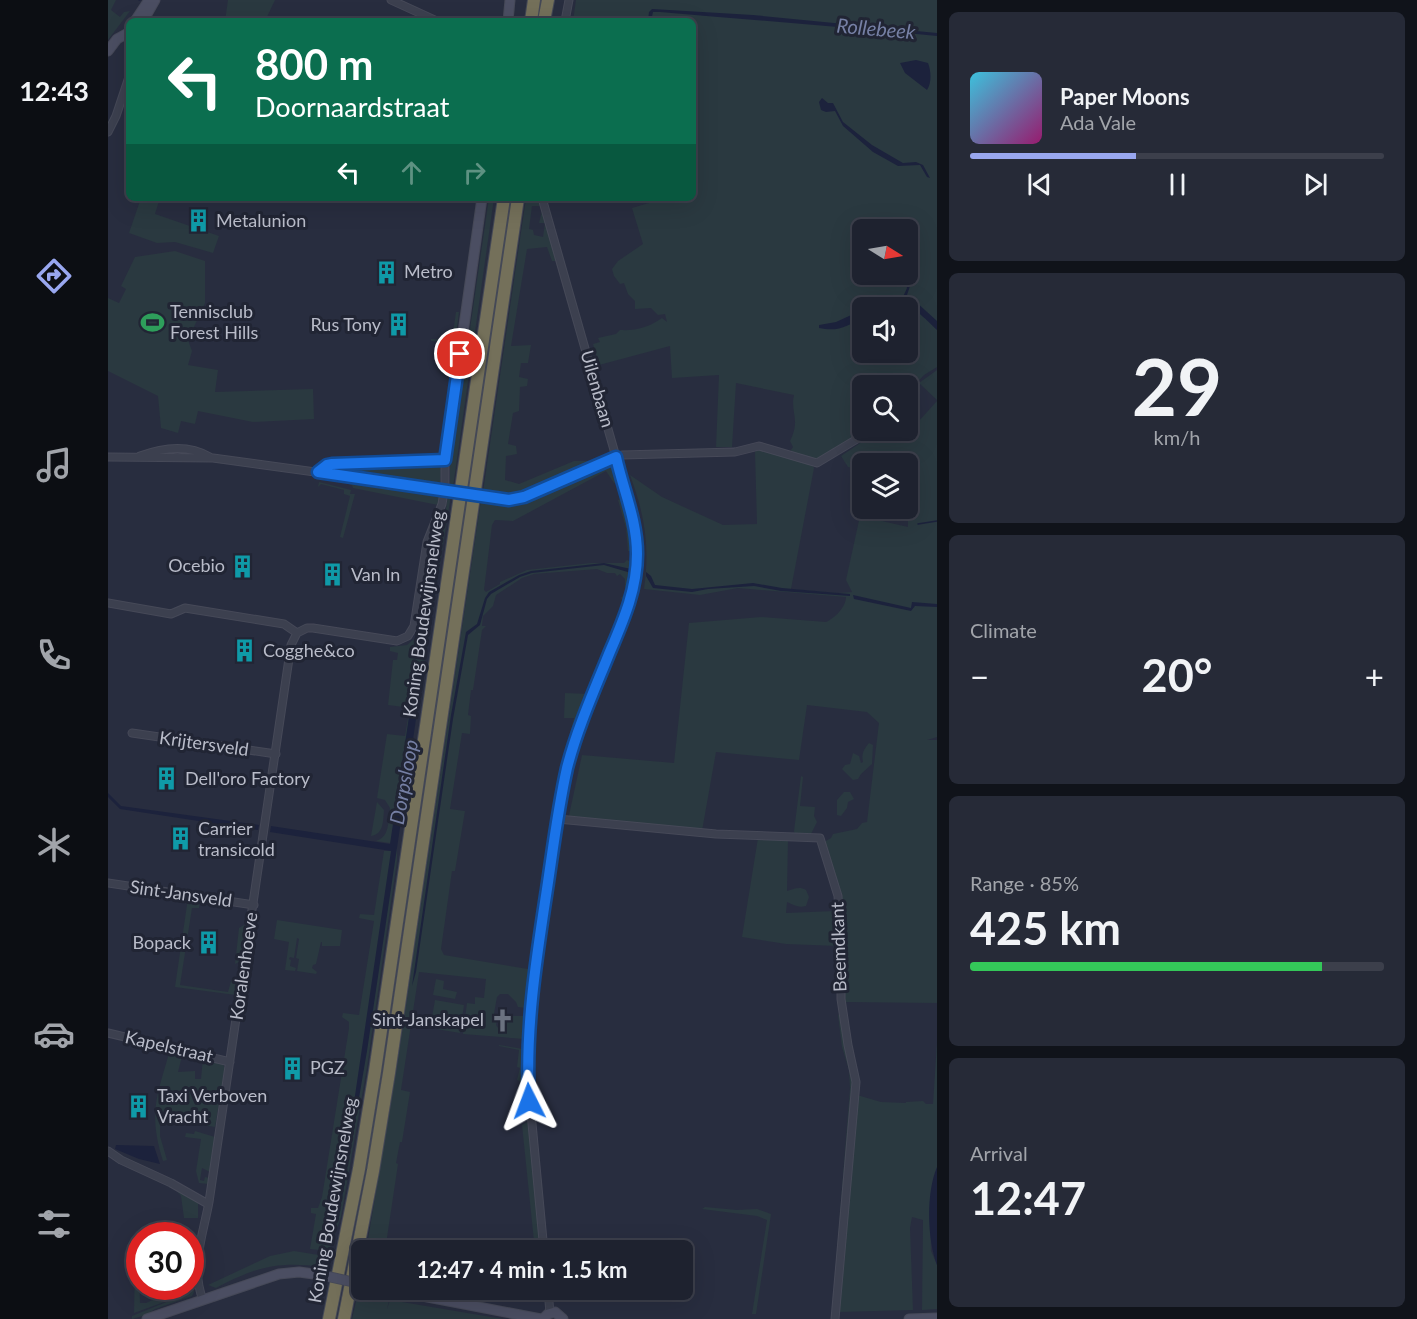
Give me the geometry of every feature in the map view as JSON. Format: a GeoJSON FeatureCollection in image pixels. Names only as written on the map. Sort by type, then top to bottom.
{"type":"FeatureCollection","features":[{"type":"Feature","properties":{"kind":"highway"},"geometry":{"type":"LineString","coordinates":[[531,18],[534,0]]}},
{"type":"Feature","properties":{"kind":"highway"},"geometry":{"type":"LineString","coordinates":[[545,18],[548,0]]}},
{"type":"Feature","properties":{"kind":"highway","name":"Koning Boudewijnsnelweg"},"geometry":{"type":"LineString","coordinates":[[329,1319],[359,1169],[373,1082],[504,201]]}},
{"type":"Feature","properties":{"kind":"highway","name":"Koning Boudewijnsnelweg"},"geometry":{"type":"LineString","coordinates":[[344,1319],[357,1260],[387,1084],[518,201]]}},
{"type":"Feature","properties":{"kind":"street"},"geometry":{"type":"LineString","coordinates":[[136,18],[149,0]]}},
{"type":"Feature","properties":{"kind":"street"},"geometry":{"type":"LineString","coordinates":[[145,18],[155,0]]}},
{"type":"Feature","properties":{"kind":"street"},"geometry":{"type":"LineString","coordinates":[[391,0],[430,18]]}},
{"type":"Feature","properties":{"kind":"street"},"geometry":{"type":"LineString","coordinates":[[508,18],[510,0]]}},
{"type":"Feature","properties":{"kind":"street"},"geometry":{"type":"LineString","coordinates":[[566,18],[569,0]]}},
{"type":"Feature","properties":{"kind":"street"},"geometry":{"type":"LineString","coordinates":[[108,51],[117,39],[126,35]]}},
{"type":"Feature","properties":{"kind":"street"},"geometry":{"type":"LineString","coordinates":[[108,132],[126,86]]}},
{"type":"Feature","properties":{"kind":"street"},"geometry":{"type":"LineString","coordinates":[[108,603],[171,614],[185,608],[262,620],[284,624],[297,633],[313,628],[397,641],[408,636],[414,626],[427,542],[442,504],[445,460],[482,201]]}},
{"type":"Feature","properties":{"kind":"street","name":"Uilenbaan"},"geometry":{"type":"LineString","coordinates":[[543,201],[616,457],[635,531],[637,554],[634,582],[626,615],[573,747],[562,790],[532,995],[527,1053],[529,1101],[543,1240]]}},
{"type":"Feature","properties":{"kind":"street"},"geometry":{"type":"LineString","coordinates":[[108,457],[137,457],[156,450],[181,448],[204,453],[213,458],[503,499],[524,497],[616,457],[735,452],[759,446],[817,463],[854,441]]}},
{"type":"Feature","properties":{"kind":"street"},"geometry":{"type":"LineString","coordinates":[[318,472],[332,464],[445,460]]}},
{"type":"Feature","properties":{"kind":"street","name":"Koralenhoeve"},"geometry":{"type":"LineString","coordinates":[[204,1224],[254,905],[291,645],[297,633]]}},
{"type":"Feature","properties":{"kind":"street","name":"Krijtersveld"},"geometry":{"type":"LineString","coordinates":[[132,733],[276,754]]}},
{"type":"Feature","properties":{"kind":"street","name":"Beemdkant"},"geometry":{"type":"LineString","coordinates":[[558,819],[716,834],[820,838],[838,896],[842,955],[841,999],[856,1082],[835,1319]]}},
{"type":"Feature","properties":{"kind":"street","name":"Sint-Jansveld"},"geometry":{"type":"LineString","coordinates":[[108,883],[254,905]]}},
{"type":"Feature","properties":{"kind":"street","name":"Kapelstraat"},"geometry":{"type":"LineString","coordinates":[[108,1033],[230,1062]]}},
{"type":"Feature","properties":{"kind":"street"},"geometry":{"type":"LineString","coordinates":[[108,1151],[121,1160],[171,1183],[208,1204]]}},
{"type":"Feature","properties":{"kind":"street"},"geometry":{"type":"LineString","coordinates":[[204,1300],[279,1274],[298,1272],[351,1282]]}},
{"type":"Feature","properties":{"kind":"street"},"geometry":{"type":"LineString","coordinates":[[147,1319],[203,1300]]}},
{"type":"Feature","properties":{"kind":"street"},"geometry":{"type":"LineString","coordinates":[[449,1300],[545,1317],[560,1315],[563,1319]]}},
{"type":"Feature","properties":{"kind":"street"},"geometry":{"type":"LineString","coordinates":[[545,1317],[547,1300]]}},
{"type":"Feature","properties":{"kind":"street"},"geometry":{"type":"LineString","coordinates":[[909,1319],[937,1318]]}},
{"type":"Feature","properties":{"kind":"shaded area"},"geometry":{"type":"Polygon","coordinates":[[[108,0],[116,0],[111,10],[120,17],[124,12],[130,11],[108,40],[108,0]]]}},
{"type":"Feature","properties":{"kind":"shaded area"},"geometry":{"type":"Polygon","coordinates":[[[228,0],[275,0],[266,18],[225,18],[228,0]]]}},
{"type":"Feature","properties":{"kind":"shaded area"},"geometry":{"type":"Polygon","coordinates":[[[576,0],[937,0],[937,367],[918,381],[918,375],[852,375],[852,441],[823,459],[813,460],[789,453],[793,447],[790,441],[795,427],[794,395],[736,383],[732,447],[716,447],[719,375],[672,378],[670,346],[599,365],[593,344],[600,342],[598,338],[616,334],[620,330],[642,328],[662,318],[667,322],[665,314],[658,315],[651,308],[635,309],[635,301],[628,294],[624,283],[620,284],[614,276],[612,269],[618,261],[643,244],[632,208],[649,203],[649,201],[696,201],[696,18],[573,18],[576,0]]]}},
{"type":"Feature","properties":{"kind":"shaded area"},"geometry":{"type":"Polygon","coordinates":[[[140,201],[159,201],[155,214],[219,236],[213,253],[175,242],[157,243],[129,233],[140,201]]]}},
{"type":"Feature","properties":{"kind":"shaded area"},"geometry":{"type":"Polygon","coordinates":[[[489,201],[494,201],[453,487],[450,486],[450,457],[457,398],[460,398],[489,201]]]}},
{"type":"Feature","properties":{"kind":"shaded area"},"geometry":{"type":"Polygon","coordinates":[[[526,201],[539,201],[540,206],[532,206],[529,229],[533,230],[534,235],[543,237],[545,223],[539,223],[542,211],[556,261],[552,261],[547,247],[527,249],[511,346],[531,345],[528,363],[521,363],[519,377],[528,379],[527,386],[520,387],[519,411],[513,413],[508,444],[516,446],[517,454],[506,456],[505,480],[519,484],[574,461],[589,461],[589,464],[520,494],[503,495],[483,492],[526,201]]]}},
{"type":"Feature","properties":{"kind":"shaded area","name":"Tennisclub Forest Hills"},"geometry":{"type":"Polygon","coordinates":[[[175,251],[205,261],[205,303],[188,340],[192,351],[188,365],[218,370],[215,392],[313,389],[314,419],[253,422],[198,411],[195,424],[181,421],[178,433],[161,428],[158,396],[108,371],[108,298],[119,303],[126,289],[121,286],[135,257],[175,251]]]}},
{"type":"Feature","properties":{"kind":"shaded area"},"geometry":{"type":"Polygon","coordinates":[[[456,312],[459,312],[454,350],[440,348],[441,342],[431,341],[431,339],[452,340],[456,312]]]}},
{"type":"Feature","properties":{"kind":"shaded area"},"geometry":{"type":"Polygon","coordinates":[[[937,370],[937,400],[919,383],[937,370]]]}},
{"type":"Feature","properties":{"kind":"shaded area"},"geometry":{"type":"Polygon","coordinates":[[[937,401],[937,737],[927,740],[937,740],[937,1003],[845,1002],[839,894],[824,842],[833,834],[857,829],[862,823],[867,822],[879,723],[867,712],[807,705],[799,760],[716,752],[702,831],[568,820],[582,755],[674,763],[689,623],[761,617],[826,622],[839,612],[846,601],[846,597],[738,588],[700,595],[644,589],[645,531],[630,475],[662,497],[723,525],[757,524],[755,452],[760,447],[812,465],[814,468],[791,589],[852,592],[846,580],[859,519],[873,519],[908,527],[908,519],[918,519],[918,453],[852,453],[852,468],[848,467],[841,456],[863,441],[897,441],[899,443],[918,441],[918,422],[937,401]]]}},
{"type":"Feature","properties":{"kind":"shaded area"},"geometry":{"type":"Polygon","coordinates":[[[438,464],[441,470],[440,486],[333,470],[333,468],[438,464]]]}},
{"type":"Feature","properties":{"kind":"shaded area"},"geometry":{"type":"Polygon","coordinates":[[[611,464],[619,484],[614,483],[606,471],[513,521],[495,520],[492,525],[484,590],[486,592],[500,582],[527,570],[591,563],[624,563],[627,560],[633,563],[630,591],[624,604],[621,598],[625,593],[625,579],[620,574],[617,576],[615,573],[597,569],[534,574],[522,578],[496,595],[493,606],[483,616],[482,626],[486,626],[482,630],[473,690],[471,690],[468,715],[471,716],[470,734],[462,733],[450,809],[465,811],[455,871],[452,871],[441,949],[444,955],[528,969],[526,1008],[518,1007],[508,994],[500,994],[497,997],[493,1019],[497,1020],[498,1028],[502,1029],[507,1016],[525,1016],[524,1039],[463,1034],[467,1003],[475,1004],[475,997],[484,998],[486,979],[419,972],[401,1090],[410,1092],[402,1142],[400,1142],[396,1163],[398,1164],[387,1240],[368,1240],[396,1073],[481,500],[509,504],[522,503],[604,465],[611,464]]]}},
{"type":"Feature","properties":{"kind":"shaded area"},"geometry":{"type":"Polygon","coordinates":[[[334,477],[440,494],[438,505],[353,488],[352,485],[331,479],[334,477]]]}},
{"type":"Feature","properties":{"kind":"shaded area"},"geometry":{"type":"Polygon","coordinates":[[[319,482],[351,490],[350,494],[355,494],[343,538],[340,537],[350,496],[344,494],[344,490],[321,484],[318,487],[319,482]]]}},
{"type":"Feature","properties":{"kind":"shaded area"},"geometry":{"type":"Polygon","coordinates":[[[448,495],[451,495],[397,838],[397,861],[367,1067],[341,1217],[329,1251],[310,1249],[316,1214],[311,1213],[311,1208],[318,1208],[322,1197],[349,1028],[349,1022],[342,1017],[343,1013],[359,1015],[374,921],[359,918],[360,914],[374,915],[384,851],[390,851],[390,843],[376,841],[381,839],[386,832],[390,808],[385,800],[377,798],[387,734],[405,736],[411,711],[411,708],[388,705],[393,660],[397,660],[398,653],[390,651],[390,647],[407,645],[419,635],[432,543],[446,508],[448,495]]]}},
{"type":"Feature","properties":{"kind":"shaded area"},"geometry":{"type":"Polygon","coordinates":[[[623,498],[633,538],[631,551],[628,551],[626,528],[618,500],[623,498]]]}},
{"type":"Feature","properties":{"kind":"shaded area"},"geometry":{"type":"Polygon","coordinates":[[[565,693],[589,694],[570,744],[567,745],[574,718],[564,718],[565,693]]]}},
{"type":"Feature","properties":{"kind":"shaded area"},"geometry":{"type":"Polygon","coordinates":[[[869,743],[873,745],[872,764],[858,779],[853,780],[842,769],[845,765],[850,764],[853,753],[859,756],[861,763],[863,762],[863,752],[869,743]]]}},
{"type":"Feature","properties":{"kind":"shaded area"},"geometry":{"type":"Polygon","coordinates":[[[801,776],[803,777],[800,806],[815,807],[814,816],[817,822],[810,836],[795,835],[794,831],[801,776]]]}},
{"type":"Feature","properties":{"kind":"shaded area"},"geometry":{"type":"Polygon","coordinates":[[[844,792],[850,792],[854,799],[848,802],[841,816],[837,815],[837,800],[844,792]]]}},
{"type":"Feature","properties":{"kind":"shaded area"},"geometry":{"type":"Polygon","coordinates":[[[377,802],[384,810],[383,823],[381,830],[371,836],[377,802]]]}},
{"type":"Feature","properties":{"kind":"shaded area"},"geometry":{"type":"Polygon","coordinates":[[[758,838],[788,839],[787,891],[803,889],[809,897],[806,906],[787,902],[786,913],[835,911],[838,946],[786,944],[742,937],[758,838]]]}},
{"type":"Feature","properties":{"kind":"shaded area"},"geometry":{"type":"Polygon","coordinates":[[[188,898],[200,900],[199,908],[192,908],[180,985],[228,992],[232,978],[236,978],[238,980],[236,995],[175,987],[188,898]]]}},
{"type":"Feature","properties":{"kind":"shaded area"},"geometry":{"type":"Polygon","coordinates":[[[277,920],[342,930],[340,946],[322,946],[321,942],[316,964],[312,968],[317,972],[316,974],[297,971],[299,959],[296,958],[299,939],[297,938],[294,958],[289,959],[291,960],[290,966],[296,968],[295,971],[285,970],[289,942],[274,939],[277,920]]]}},
{"type":"Feature","properties":{"kind":"shaded area"},"geometry":{"type":"Polygon","coordinates":[[[244,925],[246,927],[241,961],[235,964],[239,928],[244,925]]]}},
{"type":"Feature","properties":{"kind":"shaded area"},"geometry":{"type":"Polygon","coordinates":[[[436,979],[444,981],[443,989],[457,992],[455,999],[433,995],[436,979]]]}},
{"type":"Feature","properties":{"kind":"shaded area"},"geometry":{"type":"Polygon","coordinates":[[[435,1000],[464,1005],[460,1033],[430,1028],[435,1000]]]}},
{"type":"Feature","properties":{"kind":"shaded area"},"geometry":{"type":"Polygon","coordinates":[[[838,1015],[842,1015],[853,1080],[834,1312],[832,1312],[850,1089],[849,1070],[842,1047],[838,1015]]]}},
{"type":"Feature","properties":{"kind":"shaded area"},"geometry":{"type":"Polygon","coordinates":[[[937,1042],[937,1181],[930,1217],[931,1251],[937,1265],[937,1309],[922,1310],[923,1220],[912,1217],[910,1228],[913,1310],[838,1312],[857,1095],[881,1102],[923,1101],[926,1104],[933,1104],[937,1042]]]}},
{"type":"Feature","properties":{"kind":"shaded area"},"geometry":{"type":"Polygon","coordinates":[[[499,1045],[523,1049],[525,1095],[517,1102],[520,1081],[517,1080],[520,1068],[517,1067],[519,1050],[499,1045]]]}},
{"type":"Feature","properties":{"kind":"shaded area"},"geometry":{"type":"Polygon","coordinates":[[[170,1050],[183,1052],[178,1072],[195,1071],[195,1079],[201,1079],[203,1058],[222,1063],[225,1068],[215,1127],[177,1121],[175,1117],[160,1121],[160,1136],[167,1160],[163,1161],[158,1144],[155,1117],[158,1093],[170,1050]]]}},
{"type":"Feature","properties":{"kind":"shaded area"},"geometry":{"type":"Polygon","coordinates":[[[528,1123],[540,1240],[534,1240],[522,1125],[528,1123]]]}},
{"type":"Feature","properties":{"kind":"shaded area"},"geometry":{"type":"Polygon","coordinates":[[[195,1131],[215,1137],[210,1172],[202,1168],[200,1180],[204,1181],[205,1177],[209,1178],[208,1184],[199,1183],[196,1171],[201,1139],[185,1137],[186,1133],[194,1134],[195,1131]]]}},
{"type":"Feature","properties":{"kind":"shaded area"},"geometry":{"type":"Polygon","coordinates":[[[174,1188],[198,1203],[198,1218],[184,1218],[181,1196],[174,1188]]]}},
{"type":"Feature","properties":{"kind":"shaded area"},"geometry":{"type":"Polygon","coordinates":[[[705,1207],[757,1209],[771,1214],[756,1314],[752,1314],[767,1220],[757,1216],[702,1209],[705,1207]]]}},
{"type":"Feature","properties":{"kind":"shaded area"},"geometry":{"type":"Polygon","coordinates":[[[294,1251],[325,1256],[323,1267],[279,1265],[243,1275],[216,1288],[208,1285],[270,1256],[294,1251]]]}},
{"type":"Feature","properties":{"kind":"shaded area"},"geometry":{"type":"Polygon","coordinates":[[[134,1300],[146,1303],[153,1300],[170,1300],[134,1313],[134,1300]]]}},
{"type":"Feature","properties":{"kind":"shaded area"},"geometry":{"type":"Polygon","coordinates":[[[171,1300],[181,1300],[155,1309],[146,1315],[132,1319],[132,1316],[171,1300]]]}},
{"type":"Feature","properties":{"kind":"shaded area"},"geometry":{"type":"Polygon","coordinates":[[[356,1300],[389,1300],[387,1309],[390,1300],[503,1319],[352,1319],[356,1300]]]}},
{"type":"Feature","properties":{"kind":"water","name":"Rollebeek"},"geometry":{"type":"Polygon","coordinates":[[[652,9],[753,15],[937,33],[937,36],[660,12],[653,12],[652,18],[648,18],[652,9]]]}},
{"type":"Feature","properties":{"kind":"water"},"geometry":{"type":"Polygon","coordinates":[[[916,60],[928,63],[930,84],[927,90],[905,73],[900,63],[916,60]]]}},
{"type":"Feature","properties":{"kind":"water"},"geometry":{"type":"Polygon","coordinates":[[[822,98],[828,103],[833,103],[843,122],[872,145],[903,163],[916,162],[923,165],[930,178],[920,165],[898,166],[873,152],[843,126],[835,111],[821,110],[819,102],[822,98]]]}},
{"type":"Feature","properties":{"kind":"water"},"geometry":{"type":"Polygon","coordinates":[[[906,285],[910,285],[906,297],[903,297],[906,285]]]}},
{"type":"Feature","properties":{"kind":"water"},"geometry":{"type":"Polygon","coordinates":[[[918,304],[937,321],[937,330],[918,313],[918,304]]]}},
{"type":"Feature","properties":{"kind":"water"},"geometry":{"type":"Polygon","coordinates":[[[852,315],[852,323],[847,326],[837,329],[819,328],[819,325],[836,322],[852,315]]]}},
{"type":"Feature","properties":{"kind":"water"},"geometry":{"type":"Polygon","coordinates":[[[604,563],[631,569],[631,573],[604,565],[532,573],[520,577],[491,594],[487,599],[480,625],[468,635],[412,986],[451,715],[466,632],[477,624],[489,592],[519,575],[531,571],[604,563]]]}},
{"type":"Feature","properties":{"kind":"water"},"geometry":{"type":"Polygon","coordinates":[[[646,572],[651,576],[655,585],[692,589],[753,583],[850,594],[850,596],[781,591],[754,586],[692,592],[653,588],[646,572]]]}},
{"type":"Feature","properties":{"kind":"water"},"geometry":{"type":"Polygon","coordinates":[[[853,595],[911,608],[912,602],[937,604],[937,607],[915,606],[911,611],[854,599],[853,595]]]}},
{"type":"Feature","properties":{"kind":"water","name":"Dorpsloop"},"geometry":{"type":"Polygon","coordinates":[[[421,662],[424,665],[367,1051],[338,1221],[335,1217],[391,851],[270,832],[271,826],[390,844],[417,663],[421,662]]]}},
{"type":"Feature","properties":{"kind":"water"},"geometry":{"type":"Polygon","coordinates":[[[108,793],[121,806],[259,825],[258,830],[120,809],[108,797],[108,793]]]}},
{"type":"Feature","properties":{"kind":"water"},"geometry":{"type":"Polygon","coordinates":[[[116,1145],[154,1146],[160,1164],[139,1159],[115,1149],[116,1145]]]}},
{"type":"Feature","properties":{"kind":"water"},"geometry":{"type":"Polygon","coordinates":[[[937,1167],[937,1265],[931,1242],[929,1216],[931,1190],[937,1167]]]}},
{"type":"Feature","properties":{"kind":"waterway"},"geometry":{"type":"LineString","coordinates":[[918,524],[937,521]]}},
{"type":"Feature","properties":{"kind":"place","name":"Metalunion"},"geometry":{"type":"Point","coordinates":[198,221]}},
{"type":"Feature","properties":{"kind":"place","name":"Metro"},"geometry":{"type":"Point","coordinates":[386,272]}},
{"type":"Feature","properties":{"kind":"place","name":"Tennisclub Forest Hills"},"geometry":{"type":"Point","coordinates":[152,322]}},
{"type":"Feature","properties":{"kind":"place","name":"Rus Tony"},"geometry":{"type":"Point","coordinates":[399,325]}},
{"type":"Feature","properties":{"kind":"place","name":"Ocebio"},"geometry":{"type":"Point","coordinates":[243,566]}},
{"type":"Feature","properties":{"kind":"place","name":"Van In"},"geometry":{"type":"Point","coordinates":[333,575]}},
{"type":"Feature","properties":{"kind":"place","name":"Cogghe&co"},"geometry":{"type":"Point","coordinates":[245,651]}},
{"type":"Feature","properties":{"kind":"place","name":"Dell'oro Factory"},"geometry":{"type":"Point","coordinates":[167,779]}},
{"type":"Feature","properties":{"kind":"place","name":"Carrier transicold"},"geometry":{"type":"Point","coordinates":[180,839]}},
{"type":"Feature","properties":{"kind":"place","name":"Bopack"},"geometry":{"type":"Point","coordinates":[209,943]}},
{"type":"Feature","properties":{"kind":"place","name":"Sint-Janskapel"},"geometry":{"type":"Point","coordinates":[502,1020]}},
{"type":"Feature","properties":{"kind":"place","name":"PGZ"},"geometry":{"type":"Point","coordinates":[292,1068]}},
{"type":"Feature","properties":{"kind":"place","name":"Taxi Verboven Vracht"},"geometry":{"type":"Point","coordinates":[139,1106]}},
{"type":"Feature","properties":{"kind":"route"},"geometry":{"type":"LineString","coordinates":[[460,354],[445,460],[332,464],[318,472],[509,500],[524,497],[616,457],[637,544],[636,575],[626,615],[587,709],[572,751],[562,790],[528,1025],[529,1101]]}}]}
